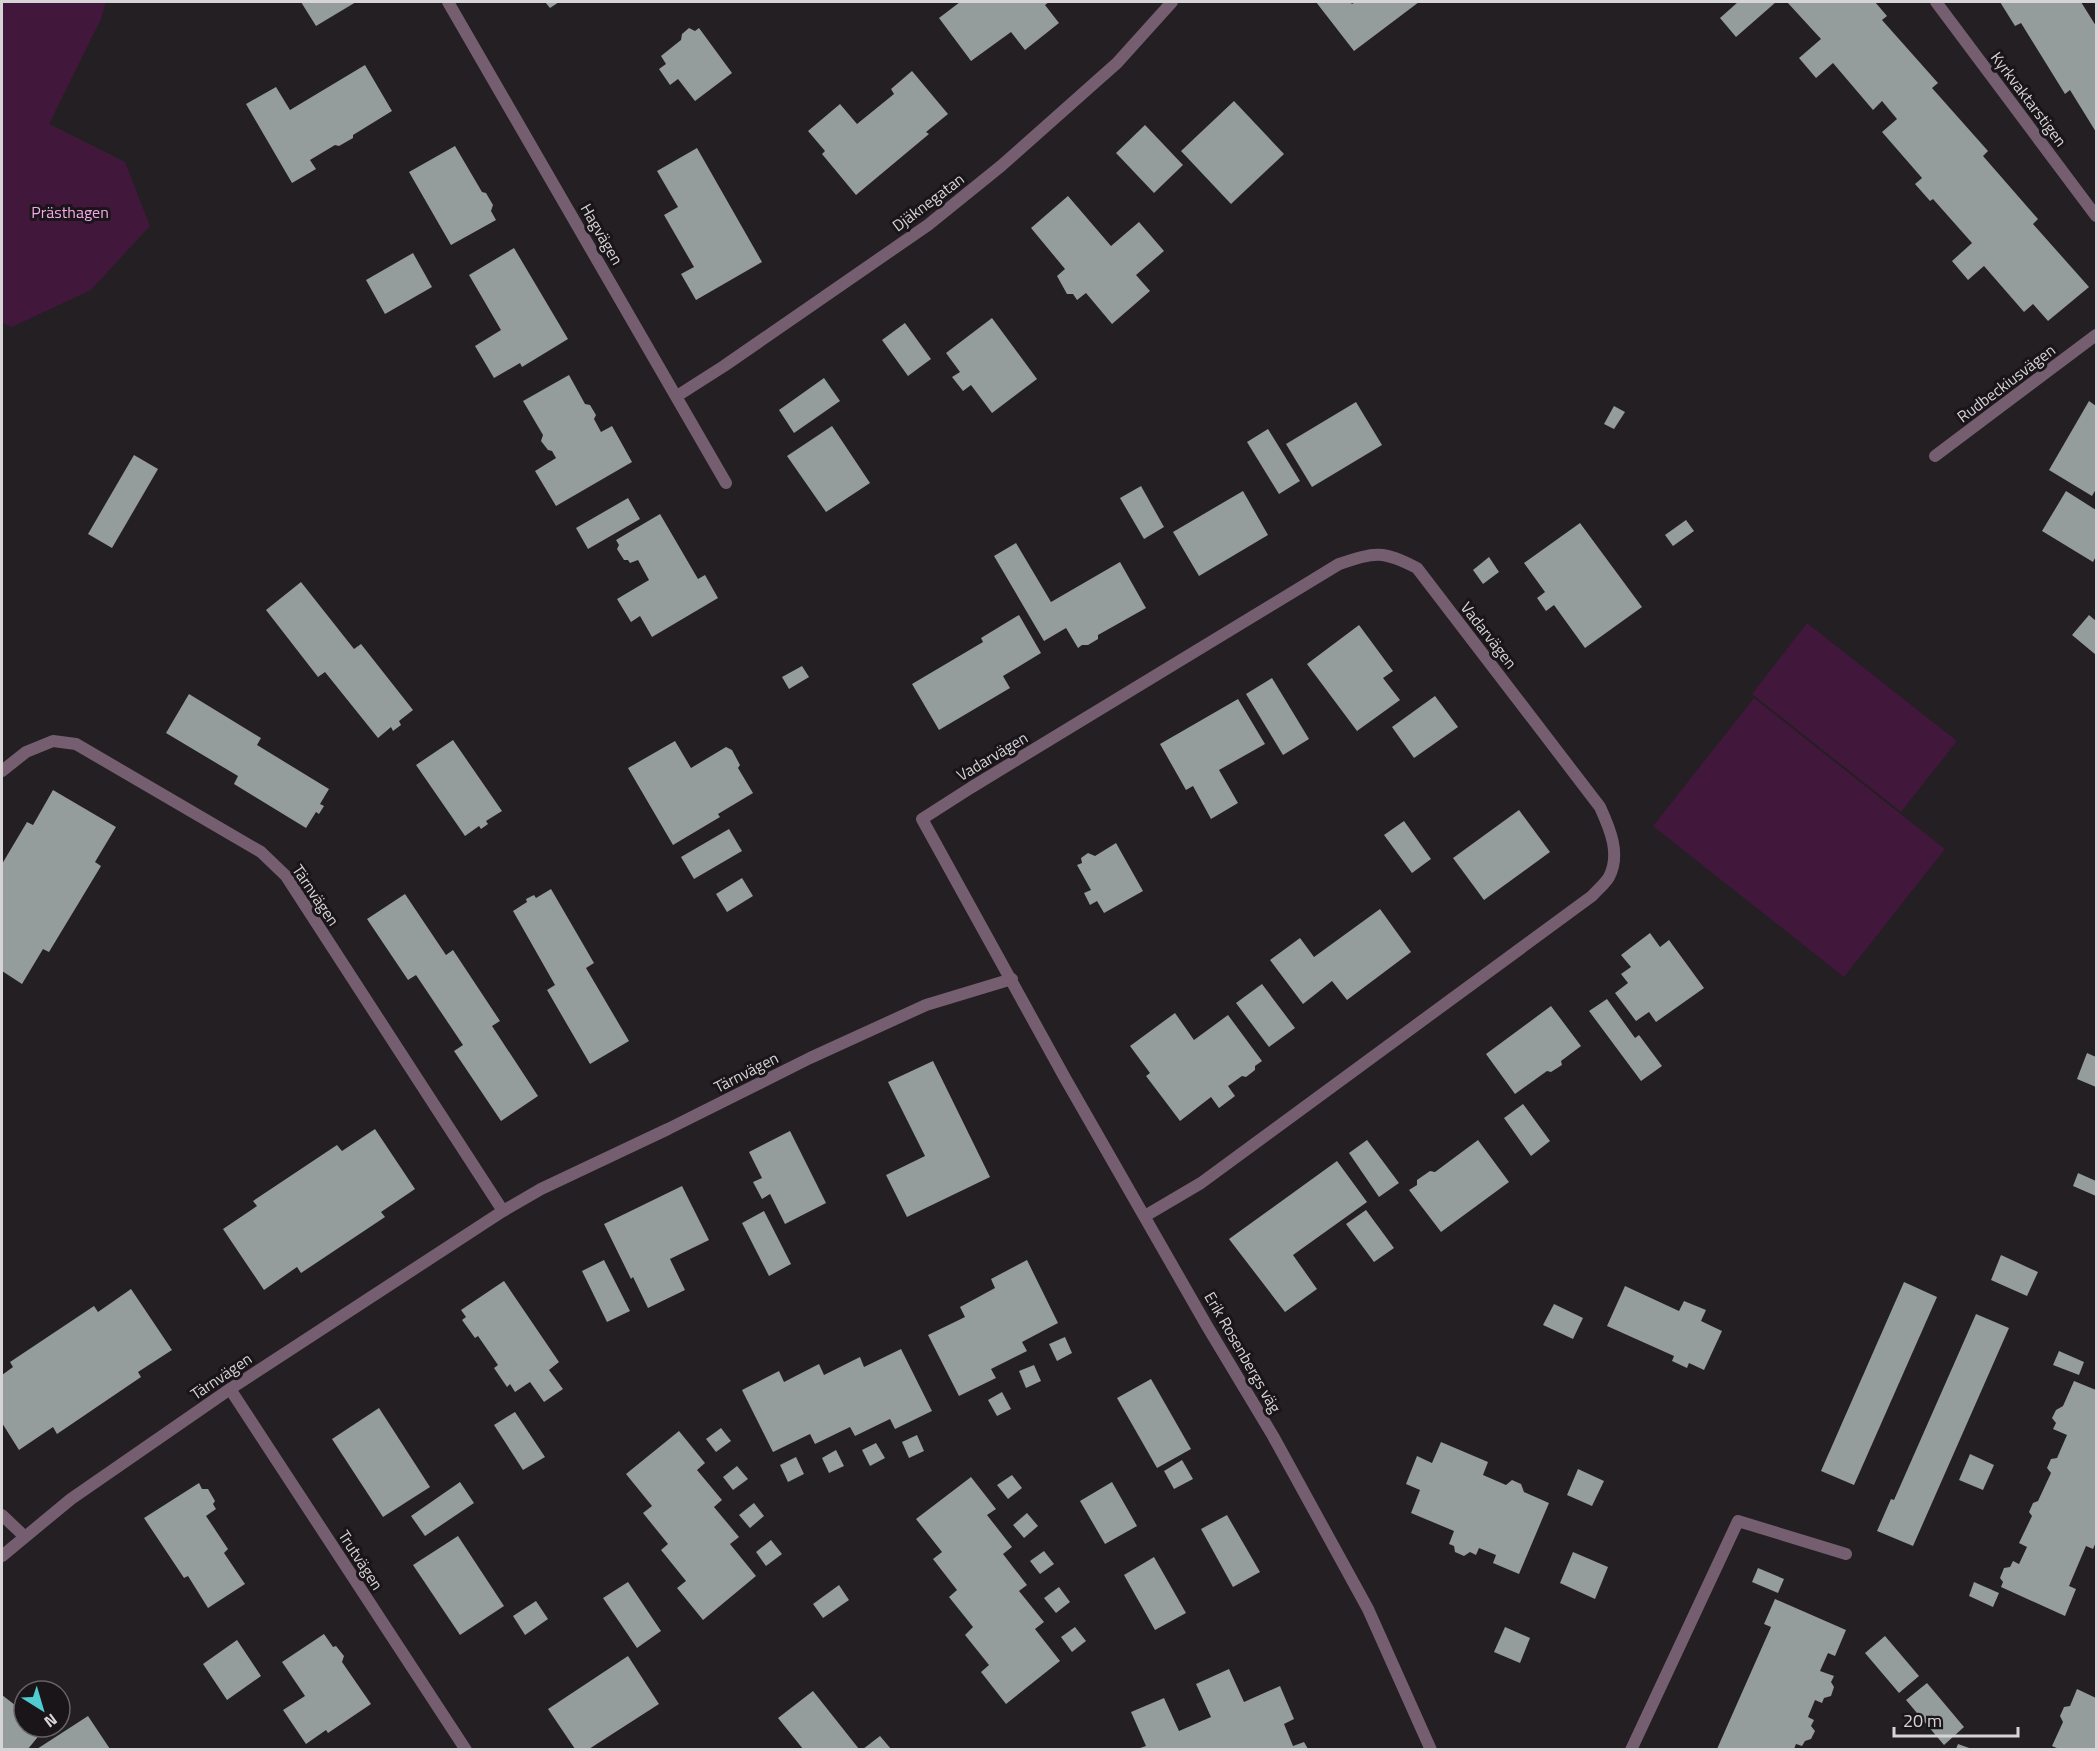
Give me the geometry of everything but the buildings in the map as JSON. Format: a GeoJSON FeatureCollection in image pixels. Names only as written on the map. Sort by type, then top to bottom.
{"type":"FeatureCollection","features":[{"type":"Feature","properties":{"kind":"street","name":"Hagvägen"},"geometry":{"type":"LineString","coordinates":[[448,2],[726,483]]}},
{"type":"Feature","properties":{"kind":"street","name":"Djäknegatan"},"geometry":{"type":"LineString","coordinates":[[677,396],[928,225],[1001,166],[1117,63],[1172,2]]}},
{"type":"Feature","properties":{"kind":"street","name":"Kyrkvaktarstigen"},"geometry":{"type":"LineString","coordinates":[[1936,2],[2097,216]]}},
{"type":"Feature","properties":{"kind":"street","name":"Rudbeckiusvägen"},"geometry":{"type":"LineString","coordinates":[[1935,456],[2097,335]]}},
{"type":"Feature","properties":{"kind":"street","name":"Vadarvägen"},"geometry":{"type":"LineString","coordinates":[[1012,979],[922,819],[982,780],[1340,564],[1371,554],[1394,556],[1416,568],[1600,807],[1612,834],[1614,859],[1608,878],[1592,896],[1201,1183],[1145,1216]]}},
{"type":"Feature","properties":{"kind":"street","name":"Tärnvägen"},"geometry":{"type":"LineString","coordinates":[[2,771],[26,752],[53,741],[76,744],[261,852],[286,876],[503,1211]]}},
{"type":"Feature","properties":{"kind":"street","name":"Tärnvägen"},"geometry":{"type":"LineString","coordinates":[[2,1556],[71,1499],[230,1389],[503,1211],[541,1189],[831,1048],[926,1005],[1012,979]]}},
{"type":"Feature","properties":{"kind":"street","name":"Erik Rosenbergs väg"},"geometry":{"type":"LineString","coordinates":[[1012,979],[1065,1078],[1207,1326],[1273,1436],[1368,1609],[1431,1749]]}},
{"type":"Feature","properties":{"kind":"street","name":"Trutvägen"},"geometry":{"type":"LineString","coordinates":[[230,1389],[465,1749]]}},
{"type":"Feature","properties":{"kind":"street"},"geometry":{"type":"LineString","coordinates":[[2,1515],[24,1536]]}},
{"type":"Feature","properties":{"kind":"street"},"geometry":{"type":"LineString","coordinates":[[1631,1749],[1738,1521],[1846,1554]]}},
{"type":"Feature","properties":{"kind":"green space","name":"Prästhagen"},"geometry":{"type":"Polygon","coordinates":[[[2,2],[106,2],[101,19],[49,124],[125,162],[150,226],[91,290],[12,327],[2,323],[2,2]]]}},
{"type":"Feature","properties":{"kind":"green space"},"geometry":{"type":"Polygon","coordinates":[[[1807,623],[1957,741],[1901,812],[1752,694],[1807,623]]]}},
{"type":"Feature","properties":{"kind":"green space"},"geometry":{"type":"Polygon","coordinates":[[[1754,698],[1945,849],[1844,977],[1653,826],[1754,698]]]}}]}
